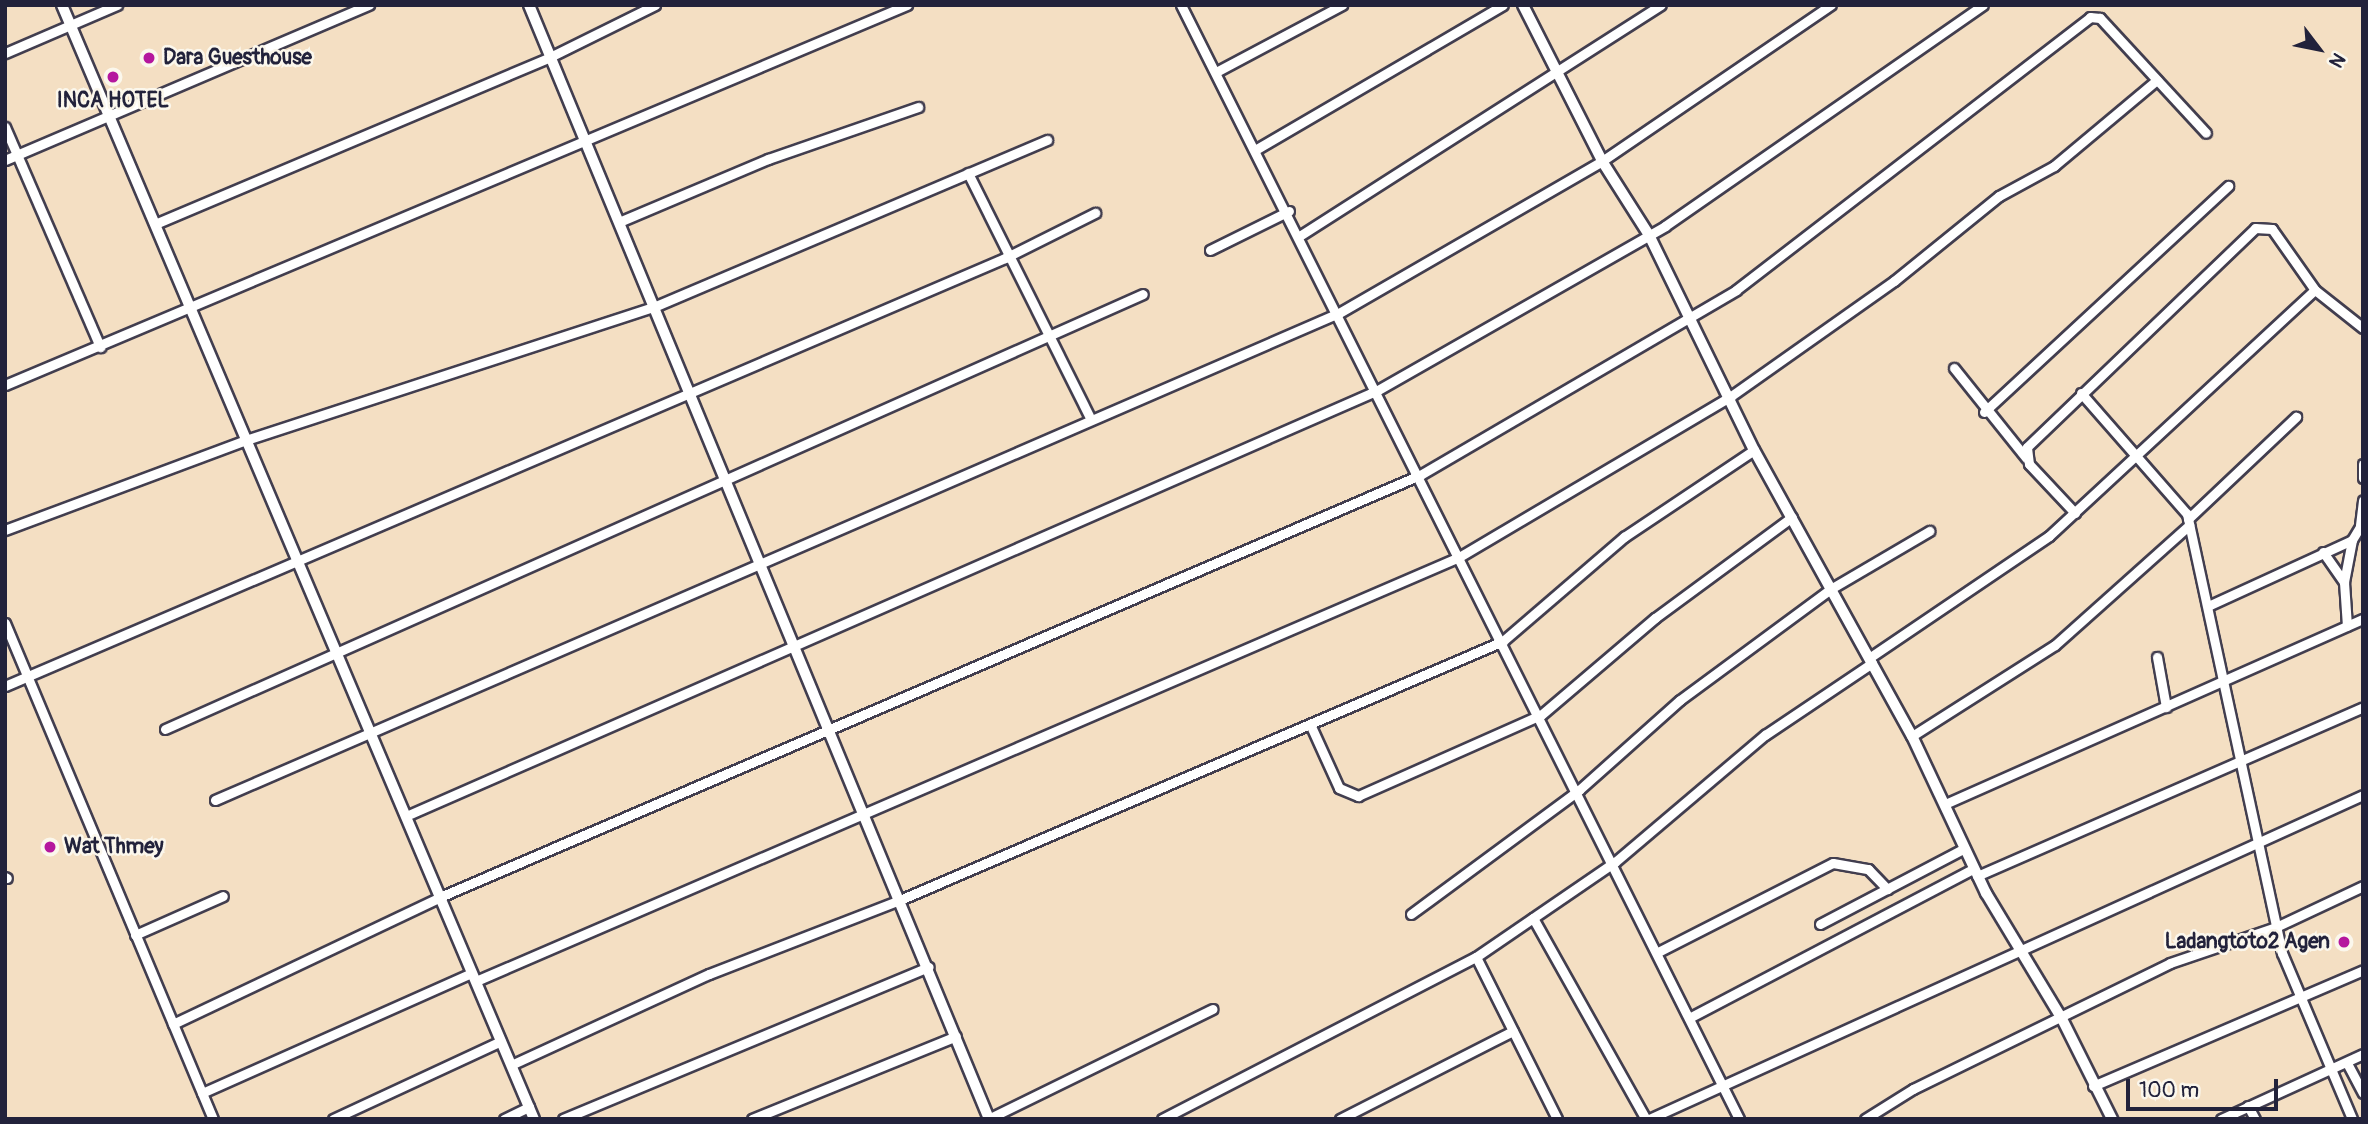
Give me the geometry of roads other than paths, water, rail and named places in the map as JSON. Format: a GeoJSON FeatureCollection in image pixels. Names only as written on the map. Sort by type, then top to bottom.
{"type":"FeatureCollection","features":[{"type":"Feature","properties":{"kind":"street"},"geometry":{"type":"LineString","coordinates":[[62,5],[534,1119]]}},
{"type":"Feature","properties":{"kind":"street"},"geometry":{"type":"LineString","coordinates":[[5,54],[117,5]]}},
{"type":"Feature","properties":{"kind":"street"},"geometry":{"type":"LineString","coordinates":[[5,160],[369,5]]}},
{"type":"Feature","properties":{"kind":"street"},"geometry":{"type":"LineString","coordinates":[[529,5],[552,56],[585,144],[656,306],[723,479],[902,899],[989,1119],[1213,1009]]}},
{"type":"Feature","properties":{"kind":"street"},"geometry":{"type":"LineString","coordinates":[[155,224],[552,56],[654,5]]}},
{"type":"Feature","properties":{"kind":"street"},"geometry":{"type":"LineString","coordinates":[[5,385],[191,310],[907,5]]}},
{"type":"Feature","properties":{"kind":"street"},"geometry":{"type":"LineString","coordinates":[[1181,5],[1289,211],[1459,557],[1615,862],[1722,1089],[1739,1119]]}},
{"type":"Feature","properties":{"kind":"street"},"geometry":{"type":"LineString","coordinates":[[1216,72],[1342,5]]}},
{"type":"Feature","properties":{"kind":"street"},"geometry":{"type":"LineString","coordinates":[[1255,150],[1503,5]]}},
{"type":"Feature","properties":{"kind":"street"},"geometry":{"type":"LineString","coordinates":[[1523,5],[1602,161],[1649,236],[1731,396],[1754,450],[1912,736],[1975,873],[2062,1019],[2093,1086],[2112,1119]]}},
{"type":"Feature","properties":{"kind":"street"},"geometry":{"type":"LineString","coordinates":[[1301,235],[1661,5]]}},
{"type":"Feature","properties":{"kind":"street"},"geometry":{"type":"LineString","coordinates":[[215,800],[759,564],[1089,416],[1339,313],[1602,161],[1831,5]]}},
{"type":"Feature","properties":{"kind":"street"},"geometry":{"type":"LineString","coordinates":[[406,816],[1378,390],[1649,236],[1983,5]]}},
{"type":"Feature","properties":{"kind":"street"},"geometry":{"type":"LineString","coordinates":[[173,1024],[440,897],[1420,475],[1689,314],[1736,290],[1848,209],[2090,17],[2100,18],[2206,133]]}},
{"type":"Feature","properties":{"kind":"street"},"geometry":{"type":"LineString","coordinates":[[202,1093],[474,976],[867,816],[1459,557],[1731,396],[1894,281],[1999,196],[2054,166],[2157,80]]}},
{"type":"Feature","properties":{"kind":"street"},"geometry":{"type":"LineString","coordinates":[[619,222],[768,159],[918,107]]}},
{"type":"Feature","properties":{"kind":"street"},"geometry":{"type":"LineString","coordinates":[[5,127],[100,347]]}},
{"type":"Feature","properties":{"kind":"street"},"geometry":{"type":"LineString","coordinates":[[5,530],[246,440],[656,306],[1047,140]]}},
{"type":"Feature","properties":{"kind":"street"},"geometry":{"type":"LineString","coordinates":[[968,173],[1005,258],[1089,416]]}},
{"type":"Feature","properties":{"kind":"street"},"geometry":{"type":"LineString","coordinates":[[1984,412],[2228,186]]}},
{"type":"Feature","properties":{"kind":"street"},"geometry":{"type":"LineString","coordinates":[[1210,250],[1289,211]]}},
{"type":"Feature","properties":{"kind":"street"},"geometry":{"type":"LineString","coordinates":[[5,686],[299,564],[1005,258],[1095,213]]}},
{"type":"Feature","properties":{"kind":"street"},"geometry":{"type":"LineString","coordinates":[[2026,458],[2031,442],[2255,228],[2273,229],[2315,290],[2363,328]]}},
{"type":"Feature","properties":{"kind":"street"},"geometry":{"type":"LineString","coordinates":[[1162,1119],[1476,957],[1615,862],[1765,735],[2075,513],[2315,290]]}},
{"type":"Feature","properties":{"kind":"street"},"geometry":{"type":"LineString","coordinates":[[165,729],[335,650],[1143,294]]}},
{"type":"Feature","properties":{"kind":"street"},"geometry":{"type":"LineString","coordinates":[[1954,368],[1984,412],[2075,513]]}},
{"type":"Feature","properties":{"kind":"street"},"geometry":{"type":"LineString","coordinates":[[2081,393],[2138,454],[2189,522],[2243,762],[2276,927],[2299,996],[2352,1119]]}},
{"type":"Feature","properties":{"kind":"street"},"geometry":{"type":"LineString","coordinates":[[1912,736],[2055,645],[2189,522],[2295,417]]}},
{"type":"Feature","properties":{"kind":"street"},"geometry":{"type":"LineString","coordinates":[[511,1065],[709,974],[902,899],[1503,641],[1623,537],[1754,450]]}},
{"type":"Feature","properties":{"kind":"street"},"geometry":{"type":"LineString","coordinates":[[2363,464],[2363,478]]}},
{"type":"Feature","properties":{"kind":"street"},"geometry":{"type":"LineString","coordinates":[[2347,626],[2344,582],[2351,540],[2361,523],[2363,500]]}},
{"type":"Feature","properties":{"kind":"street"},"geometry":{"type":"LineString","coordinates":[[1310,724],[1339,788],[1358,796],[1541,715],[1655,618],[1792,517]]}},
{"type":"Feature","properties":{"kind":"street"},"geometry":{"type":"LineString","coordinates":[[1411,914],[1579,790],[1680,700],[1832,588],[1929,531]]}},
{"type":"Feature","properties":{"kind":"street"},"geometry":{"type":"LineString","coordinates":[[2208,606],[2351,540]]}},
{"type":"Feature","properties":{"kind":"street"},"geometry":{"type":"LineString","coordinates":[[2323,552],[2344,582]]}},
{"type":"Feature","properties":{"kind":"street"},"geometry":{"type":"LineString","coordinates":[[1945,804],[2363,619]]}},
{"type":"Feature","properties":{"kind":"street"},"geometry":{"type":"LineString","coordinates":[[5,623],[213,1119]]}},
{"type":"Feature","properties":{"kind":"street"},"geometry":{"type":"LineString","coordinates":[[2157,657],[2166,707]]}},
{"type":"Feature","properties":{"kind":"street"},"geometry":{"type":"LineString","coordinates":[[1689,1018],[1975,873],[2243,762],[2363,706]]}},
{"type":"Feature","properties":{"kind":"street"},"geometry":{"type":"LineString","coordinates":[[1533,918],[1647,1119],[1722,1089],[2363,795]]}},
{"type":"Feature","properties":{"kind":"street"},"geometry":{"type":"LineString","coordinates":[[1820,924],[1963,849]]}},
{"type":"Feature","properties":{"kind":"street"},"geometry":{"type":"LineString","coordinates":[[1658,952],[1833,863],[1868,869],[1887,888]]}},
{"type":"Feature","properties":{"kind":"street"},"geometry":{"type":"LineString","coordinates":[[1865,1119],[1913,1089],[2062,1019],[2170,963],[2276,927],[2363,886]]}},
{"type":"Feature","properties":{"kind":"street"},"geometry":{"type":"LineString","coordinates":[[135,935],[223,896]]}},
{"type":"Feature","properties":{"kind":"street"},"geometry":{"type":"LineString","coordinates":[[1476,957],[1557,1119]]}},
{"type":"Feature","properties":{"kind":"street"},"geometry":{"type":"LineString","coordinates":[[563,1119],[929,967]]}},
{"type":"Feature","properties":{"kind":"street"},"geometry":{"type":"LineString","coordinates":[[2093,1086],[2363,970]]}},
{"type":"Feature","properties":{"kind":"street"},"geometry":{"type":"LineString","coordinates":[[1340,1119],[1513,1031]]}},
{"type":"Feature","properties":{"kind":"street"},"geometry":{"type":"LineString","coordinates":[[752,1119],[956,1036]]}},
{"type":"Feature","properties":{"kind":"street"},"geometry":{"type":"LineString","coordinates":[[334,1119],[501,1041]]}},
{"type":"Feature","properties":{"kind":"street"},"geometry":{"type":"LineString","coordinates":[[2221,1119],[2363,1054]]}},
{"type":"Feature","properties":{"kind":"street"},"geometry":{"type":"LineString","coordinates":[[2347,1063],[2363,1093]]}},
{"type":"Feature","properties":{"kind":"street"},"geometry":{"type":"LineString","coordinates":[[2248,1106],[2255,1119]]}},
{"type":"Feature","properties":{"kind":"street"},"geometry":{"type":"LineString","coordinates":[[505,1119],[529,1107]]}},
{"type":"Feature","properties":{"kind":"place","name":"Dara Guesthouse"},"geometry":{"type":"Point","coordinates":[149,58]}},
{"type":"Feature","properties":{"kind":"place","name":"INCA HOTEL"},"geometry":{"type":"Point","coordinates":[113,77]}},
{"type":"Feature","properties":{"kind":"place","name":"Wat Thmey"},"geometry":{"type":"Point","coordinates":[50,847]}},
{"type":"Feature","properties":{"kind":"place","name":"Ladangtoto2 Agen"},"geometry":{"type":"Point","coordinates":[2344,942]}}]}
